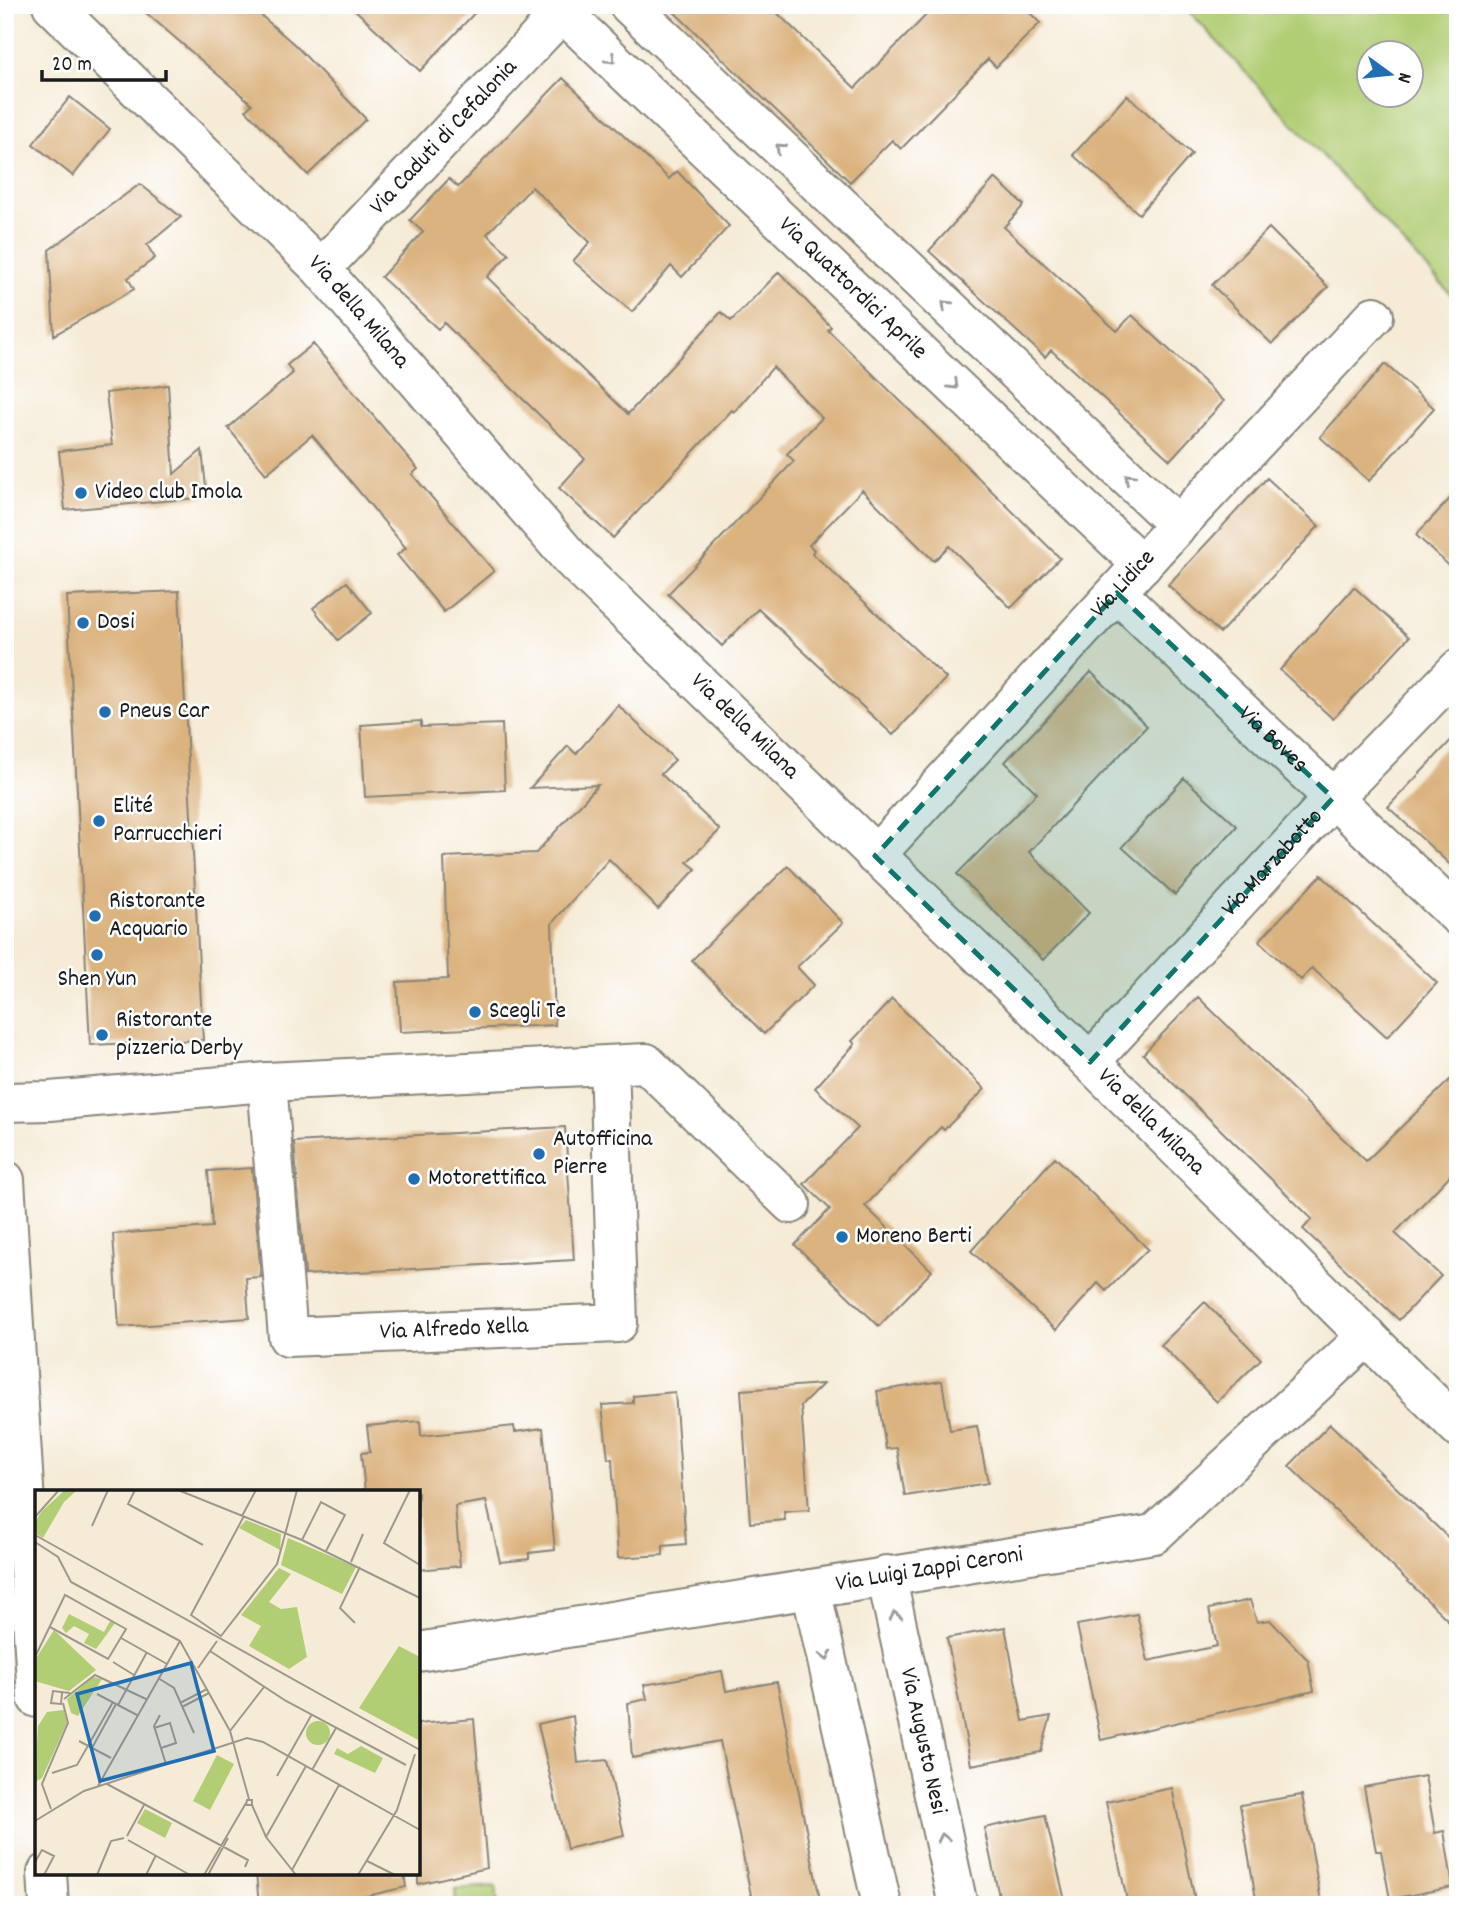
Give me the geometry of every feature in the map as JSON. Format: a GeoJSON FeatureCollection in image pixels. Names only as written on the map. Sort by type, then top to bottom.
{"type":"FeatureCollection","features":[{"type":"Feature","properties":{"kind":"street","name":"Via della Milana"},"geometry":{"type":"LineString","coordinates":[[52,5],[321,269],[571,559],[1090,1062],[1458,1427]]}},
{"type":"Feature","properties":{"kind":"street"},"geometry":{"type":"LineString","coordinates":[[629,5],[1178,525]]}},
{"type":"Feature","properties":{"kind":"street","name":"Via Caduti di Cefalonia"},"geometry":{"type":"LineString","coordinates":[[321,269],[565,9]]}},
{"type":"Feature","properties":{"kind":"street","name":"Via Quattordici Aprile"},"geometry":{"type":"LineString","coordinates":[[565,9],[1142,565]]}},
{"type":"Feature","properties":{"kind":"street","name":"Via Lidice"},"geometry":{"type":"LineString","coordinates":[[875,856],[1178,525],[1374,316]]}},
{"type":"Feature","properties":{"kind":"street","name":"Via Boves"},"geometry":{"type":"LineString","coordinates":[[1117,593],[1458,916]]}},
{"type":"Feature","properties":{"kind":"street","name":"Via Marzabotto"},"geometry":{"type":"LineString","coordinates":[[1090,1062],[1333,798],[1458,669]]}},
{"type":"Feature","properties":{"kind":"street"},"geometry":{"type":"LineString","coordinates":[[5,1102],[50,1101],[267,1082],[646,1063],[791,1204]]}},
{"type":"Feature","properties":{"kind":"street","name":"Via Alfredo Xella"},"geometry":{"type":"LineString","coordinates":[[267,1082],[288,1337],[605,1324],[618,1323],[609,1065]]}},
{"type":"Feature","properties":{"kind":"street"},"geometry":{"type":"LineString","coordinates":[[5,1180],[35,1666]]}},
{"type":"Feature","properties":{"kind":"street","name":"Via Luigi Zappi Ceroni"},"geometry":{"type":"LineString","coordinates":[[420,1652],[1154,1534],[1367,1336]]}},
{"type":"Feature","properties":{"kind":"street","name":"Via Augusto Nesi"},"geometry":{"type":"LineString","coordinates":[[886,1576],[958,1905]]}},
{"type":"Feature","properties":{"kind":"street"},"geometry":{"type":"LineString","coordinates":[[811,1589],[882,1905]]}},
{"type":"Feature","properties":{"kind":"street"},"geometry":{"type":"LineString","coordinates":[[47,1875],[49,1905]]}},
{"type":"Feature","properties":{"kind":"highlighted area"},"geometry":{"type":"Polygon","coordinates":[[[1117,593],[1333,798],[1090,1062],[875,856],[1117,593]]]}},
{"type":"Feature","properties":{"kind":"green space"},"geometry":{"type":"Polygon","coordinates":[[[1183,5],[1458,5],[1458,302],[1183,5]]]}},
{"type":"Feature","properties":{"kind":"green space"},"geometry":{"type":"Polygon","coordinates":[[[496,1886],[498,1905],[456,1905],[455,1889],[496,1886]]]}},
{"type":"Feature","properties":{"kind":"building"},"geometry":{"type":"Polygon","coordinates":[[[137,5],[249,5],[295,45],[366,119],[308,175],[246,110],[252,104],[137,5]]]}},
{"type":"Feature","properties":{"kind":"building"},"geometry":{"type":"Polygon","coordinates":[[[350,5],[482,5],[420,71],[350,5]]]}},
{"type":"Feature","properties":{"kind":"building"},"geometry":{"type":"Polygon","coordinates":[[[667,5],[769,5],[855,88],[936,5],[1022,5],[1040,23],[996,67],[988,59],[901,149],[892,140],[850,182],[667,5]]]}},
{"type":"Feature","properties":{"kind":"building"},"geometry":{"type":"Polygon","coordinates":[[[563,78],[669,179],[677,171],[729,226],[682,277],[671,266],[632,312],[573,261],[590,242],[532,187],[487,234],[509,254],[487,277],[628,414],[721,312],[731,321],[779,272],[831,327],[828,330],[1060,558],[1011,608],[949,546],[934,561],[862,490],[809,545],[814,550],[812,553],[946,678],[893,735],[758,609],[722,646],[668,594],[794,461],[787,454],[822,418],[773,367],[734,412],[732,410],[613,538],[559,488],[585,459],[444,323],[438,329],[381,277],[423,232],[410,220],[449,179],[458,187],[563,78]]]}},
{"type":"Feature","properties":{"kind":"building"},"geometry":{"type":"Polygon","coordinates":[[[1127,95],[1192,154],[1139,214],[1073,155],[1127,95]]]}},
{"type":"Feature","properties":{"kind":"building"},"geometry":{"type":"Polygon","coordinates":[[[70,97],[110,129],[73,176],[33,144],[70,97]]]}},
{"type":"Feature","properties":{"kind":"building"},"geometry":{"type":"Polygon","coordinates":[[[995,178],[1024,205],[1004,227],[1117,331],[1132,315],[1224,401],[1170,460],[1051,350],[1045,357],[929,251],[995,178]]]}},
{"type":"Feature","properties":{"kind":"building"},"geometry":{"type":"Polygon","coordinates":[[[140,184],[181,217],[147,245],[155,258],[128,278],[134,289],[54,335],[49,250],[140,184]]]}},
{"type":"Feature","properties":{"kind":"building"},"geometry":{"type":"Polygon","coordinates":[[[1269,228],[1328,287],[1272,344],[1212,285],[1269,228]]]}},
{"type":"Feature","properties":{"kind":"building"},"geometry":{"type":"Polygon","coordinates":[[[313,344],[418,469],[412,474],[494,571],[444,612],[397,555],[406,548],[312,435],[266,474],[228,428],[293,373],[287,365],[313,344]]]}},
{"type":"Feature","properties":{"kind":"building"},"geometry":{"type":"Polygon","coordinates":[[[1385,364],[1434,408],[1369,481],[1320,437],[1385,364]]]}},
{"type":"Feature","properties":{"kind":"building"},"geometry":{"type":"Polygon","coordinates":[[[168,385],[174,474],[202,450],[207,497],[65,510],[59,451],[112,445],[106,393],[168,385]]]}},
{"type":"Feature","properties":{"kind":"building"},"geometry":{"type":"Polygon","coordinates":[[[1267,478],[1319,526],[1220,633],[1168,585],[1267,478]]]}},
{"type":"Feature","properties":{"kind":"building"},"geometry":{"type":"Polygon","coordinates":[[[1458,490],[1458,574],[1416,535],[1458,490]]]}},
{"type":"Feature","properties":{"kind":"building"},"geometry":{"type":"Polygon","coordinates":[[[347,582],[372,613],[338,640],[313,608],[347,582]]]}},
{"type":"Feature","properties":{"kind":"building"},"geometry":{"type":"Polygon","coordinates":[[[1354,587],[1409,637],[1333,719],[1280,670],[1354,587]]]}},
{"type":"Feature","properties":{"kind":"building"},"geometry":{"type":"Polygon","coordinates":[[[179,591],[203,1040],[90,1045],[67,596],[179,591]]]}},
{"type":"Feature","properties":{"kind":"building"},"geometry":{"type":"Polygon","coordinates":[[[1091,672],[1147,726],[1029,852],[1089,913],[1043,960],[957,874],[1037,793],[1005,762],[1091,672]]]}},
{"type":"Feature","properties":{"kind":"building"},"geometry":{"type":"Polygon","coordinates":[[[618,705],[675,760],[661,774],[720,830],[687,862],[696,869],[658,909],[609,859],[552,923],[555,1025],[400,1032],[397,982],[448,979],[444,857],[536,853],[598,785],[530,788],[568,746],[576,754],[618,705]]]}},
{"type":"Feature","properties":{"kind":"building"},"geometry":{"type":"Polygon","coordinates":[[[421,721],[421,727],[502,724],[505,790],[365,797],[361,725],[421,721]]]}},
{"type":"Feature","properties":{"kind":"building"},"geometry":{"type":"Polygon","coordinates":[[[1458,733],[1458,872],[1388,807],[1458,733]]]}},
{"type":"Feature","properties":{"kind":"building"},"geometry":{"type":"Polygon","coordinates":[[[1184,778],[1237,826],[1175,895],[1122,847],[1184,778]]]}},
{"type":"Feature","properties":{"kind":"building"},"geometry":{"type":"Polygon","coordinates":[[[788,866],[843,923],[797,967],[814,985],[764,1034],[692,960],[788,866]]]}},
{"type":"Feature","properties":{"kind":"building"},"geometry":{"type":"Polygon","coordinates":[[[1321,875],[1437,983],[1387,1037],[1312,968],[1301,980],[1259,941],[1321,875]]]}},
{"type":"Feature","properties":{"kind":"building"},"geometry":{"type":"Polygon","coordinates":[[[1198,997],[1366,1161],[1458,1072],[1458,1167],[1395,1233],[1441,1276],[1399,1320],[1303,1229],[1312,1219],[1143,1054],[1198,997]]]}},
{"type":"Feature","properties":{"kind":"building"},"geometry":{"type":"Polygon","coordinates":[[[892,999],[985,1089],[944,1130],[941,1127],[865,1206],[932,1271],[879,1326],[795,1245],[830,1209],[804,1184],[858,1128],[815,1088],[855,1044],[852,1041],[892,999]]]}},
{"type":"Feature","properties":{"kind":"building"},"geometry":{"type":"Polygon","coordinates":[[[565,1127],[574,1260],[305,1275],[294,1142],[565,1127]]]}},
{"type":"Feature","properties":{"kind":"building"},"geometry":{"type":"Polygon","coordinates":[[[1055,1157],[1148,1249],[1106,1291],[1098,1283],[1056,1330],[971,1251],[1055,1157]]]}},
{"type":"Feature","properties":{"kind":"building"},"geometry":{"type":"Polygon","coordinates":[[[252,1168],[261,1277],[246,1278],[249,1318],[119,1327],[113,1234],[212,1227],[208,1171],[252,1168]]]}},
{"type":"Feature","properties":{"kind":"building"},"geometry":{"type":"Polygon","coordinates":[[[1205,1302],[1261,1359],[1217,1402],[1161,1345],[1205,1302]]]}},
{"type":"Feature","properties":{"kind":"building"},"geometry":{"type":"Polygon","coordinates":[[[942,1381],[950,1430],[977,1426],[988,1483],[905,1496],[897,1448],[886,1449],[877,1391],[942,1381]]]}},
{"type":"Feature","properties":{"kind":"building"},"geometry":{"type":"Polygon","coordinates":[[[823,1384],[801,1406],[809,1510],[784,1512],[785,1520],[750,1523],[741,1390],[823,1384]]]}},
{"type":"Feature","properties":{"kind":"building"},"geometry":{"type":"Polygon","coordinates":[[[675,1392],[686,1544],[663,1546],[663,1555],[618,1558],[612,1459],[608,1459],[602,1405],[633,1403],[633,1396],[675,1392]]]}},
{"type":"Feature","properties":{"kind":"building"},"geometry":{"type":"Polygon","coordinates":[[[420,1421],[421,1436],[514,1426],[515,1432],[543,1428],[555,1550],[529,1553],[529,1559],[500,1562],[486,1501],[455,1506],[460,1566],[420,1570],[420,1490],[365,1490],[361,1453],[370,1452],[367,1426],[420,1421]]]}},
{"type":"Feature","properties":{"kind":"building"},"geometry":{"type":"Polygon","coordinates":[[[1330,1424],[1458,1547],[1458,1630],[1289,1466],[1330,1424]]]}},
{"type":"Feature","properties":{"kind":"building"},"geometry":{"type":"Polygon","coordinates":[[[1250,1600],[1257,1622],[1270,1620],[1308,1660],[1314,1691],[1101,1740],[1077,1625],[1137,1614],[1148,1661],[1217,1646],[1209,1609],[1250,1600]]]}},
{"type":"Feature","properties":{"kind":"building"},"geometry":{"type":"Polygon","coordinates":[[[1005,1627],[1023,1721],[1051,1716],[1041,1752],[971,1765],[947,1638],[1005,1627]]]}},
{"type":"Feature","properties":{"kind":"building"},"geometry":{"type":"Polygon","coordinates":[[[722,1671],[726,1691],[777,1682],[821,1905],[753,1905],[720,1741],[632,1758],[628,1703],[647,1699],[644,1685],[722,1671]]]}},
{"type":"Feature","properties":{"kind":"building"},"geometry":{"type":"Polygon","coordinates":[[[573,1716],[578,1763],[607,1760],[624,1835],[567,1849],[538,1724],[573,1716]]]}},
{"type":"Feature","properties":{"kind":"building"},"geometry":{"type":"Polygon","coordinates":[[[474,1719],[487,1868],[418,1884],[420,1875],[420,1724],[474,1719]]]}},
{"type":"Feature","properties":{"kind":"building"},"geometry":{"type":"Polygon","coordinates":[[[1425,1776],[1435,1833],[1444,1831],[1453,1887],[1390,1899],[1381,1851],[1376,1851],[1364,1787],[1425,1776]]]}},
{"type":"Feature","properties":{"kind":"building"},"geometry":{"type":"Polygon","coordinates":[[[1172,1788],[1196,1905],[1128,1905],[1106,1802],[1172,1788]]]}},
{"type":"Feature","properties":{"kind":"building"},"geometry":{"type":"Polygon","coordinates":[[[1302,1795],[1321,1901],[1301,1905],[1257,1905],[1240,1805],[1302,1795]]]}},
{"type":"Feature","properties":{"kind":"building"},"geometry":{"type":"Polygon","coordinates":[[[1045,1815],[1066,1905],[1001,1905],[984,1828],[1045,1815]]]}},
{"type":"Feature","properties":{"kind":"building"},"geometry":{"type":"Polygon","coordinates":[[[256,1875],[404,1875],[406,1887],[328,1905],[259,1905],[256,1875]]]}},
{"type":"Feature","properties":{"kind":"place","name":"Video club Imola"},"geometry":{"type":"Point","coordinates":[81,493]}},
{"type":"Feature","properties":{"kind":"place","name":"Dosi"},"geometry":{"type":"Point","coordinates":[83,623]}},
{"type":"Feature","properties":{"kind":"place","name":"Pneus Car"},"geometry":{"type":"Point","coordinates":[105,712]}},
{"type":"Feature","properties":{"kind":"place","name":"Elité Parrucchieri"},"geometry":{"type":"Point","coordinates":[99,821]}},
{"type":"Feature","properties":{"kind":"place","name":"Ristorante Acquario"},"geometry":{"type":"Point","coordinates":[95,916]}},
{"type":"Feature","properties":{"kind":"place","name":"Shen Yun"},"geometry":{"type":"Point","coordinates":[97,955]}},
{"type":"Feature","properties":{"kind":"place","name":"Scegli Te"},"geometry":{"type":"Point","coordinates":[475,1012]}},
{"type":"Feature","properties":{"kind":"place","name":"Ristorante pizzeria Derby"},"geometry":{"type":"Point","coordinates":[102,1035]}},
{"type":"Feature","properties":{"kind":"place","name":"Autofficina Pierre"},"geometry":{"type":"Point","coordinates":[539,1154]}},
{"type":"Feature","properties":{"kind":"place","name":"Motorettifica"},"geometry":{"type":"Point","coordinates":[414,1179]}},
{"type":"Feature","properties":{"kind":"place","name":"Moreno Berti"},"geometry":{"type":"Point","coordinates":[842,1237]}}]}
